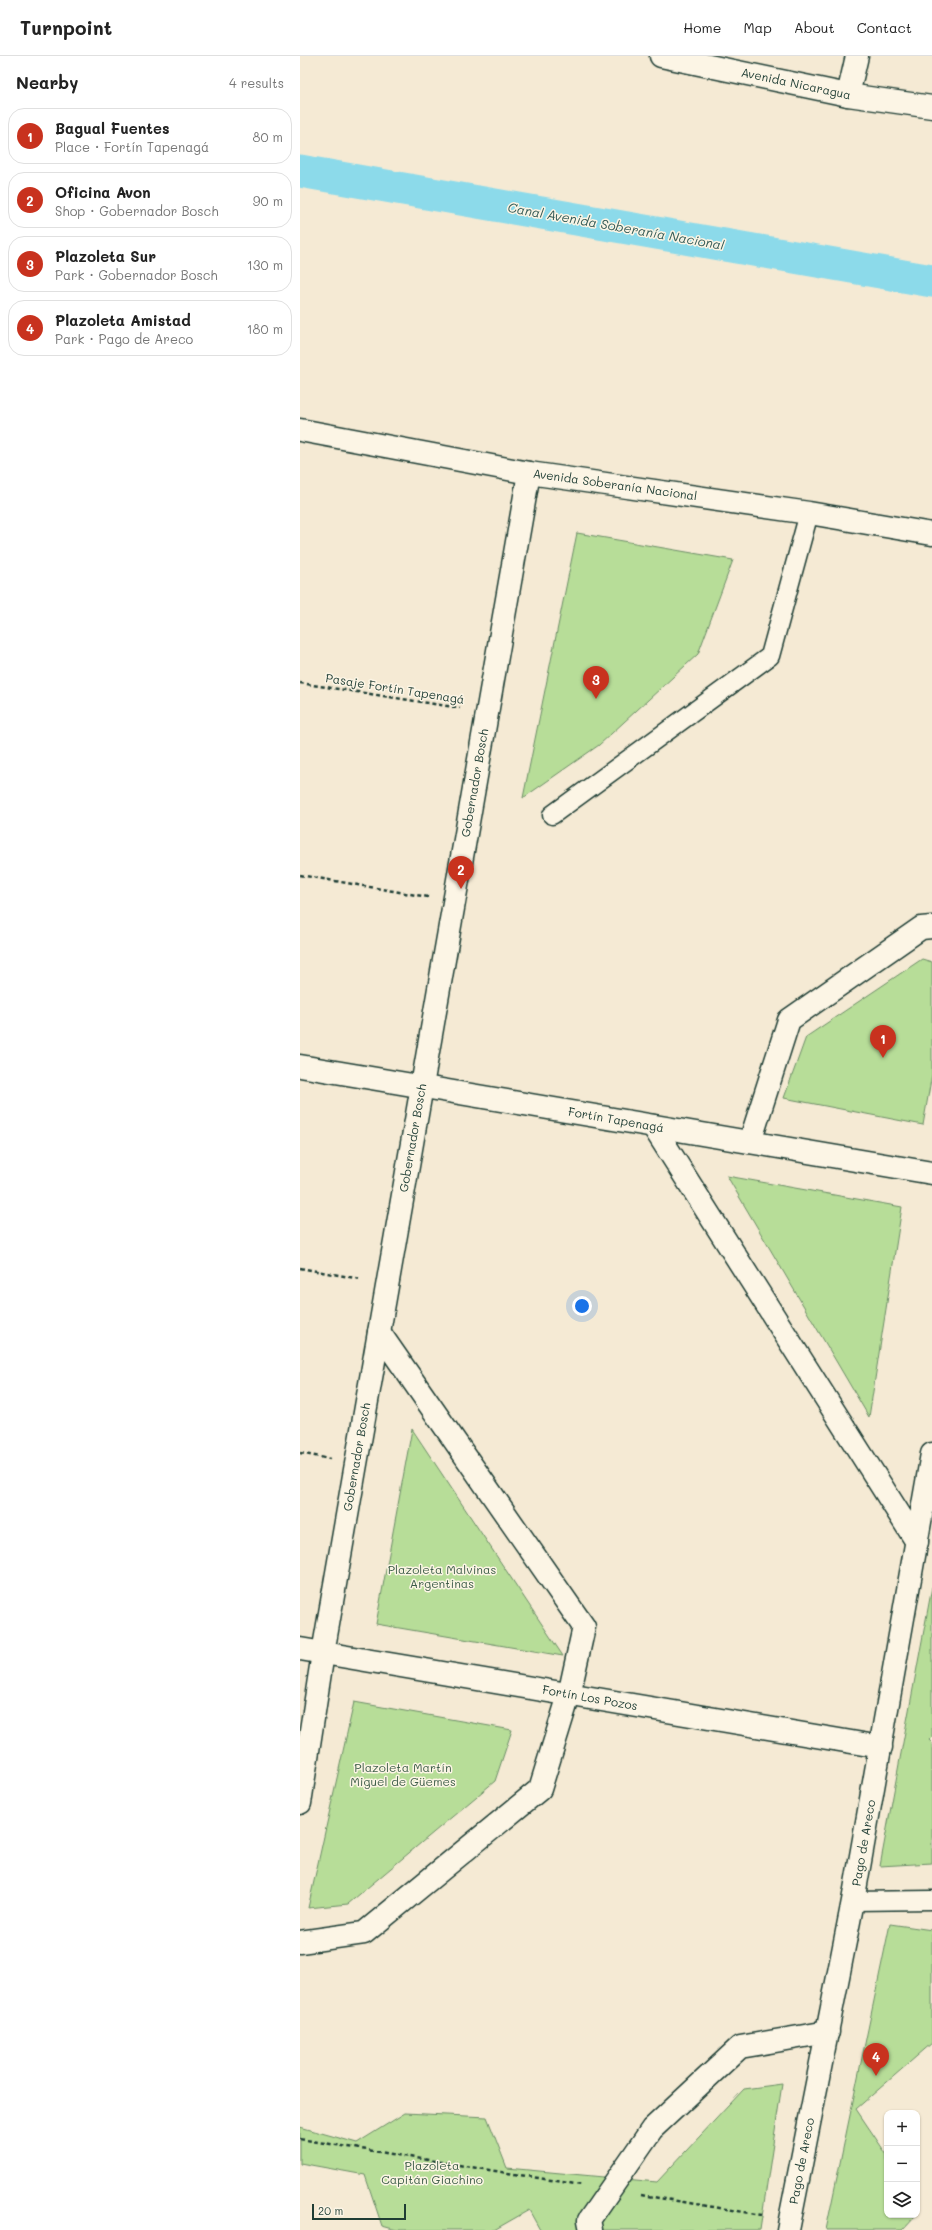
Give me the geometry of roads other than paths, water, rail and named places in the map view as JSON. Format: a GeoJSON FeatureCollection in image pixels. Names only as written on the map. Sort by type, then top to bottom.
{"type":"FeatureCollection","features":[{"type":"Feature","properties":{"kind":"street","name":"Avenida Nicaragua"},"geometry":{"type":"LineString","coordinates":[[662,56],[848,95],[932,107]]}},
{"type":"Feature","properties":{"kind":"street"},"geometry":{"type":"LineString","coordinates":[[848,95],[857,56]]}},
{"type":"Feature","properties":{"kind":"street","name":"Avenida Soberanía Nacional"},"geometry":{"type":"LineString","coordinates":[[300,430],[529,472],[809,513],[932,534]]}},
{"type":"Feature","properties":{"kind":"street","name":"Gobernador Bosch"},"geometry":{"type":"LineString","coordinates":[[300,1803],[323,1653],[529,472]]}},
{"type":"Feature","properties":{"kind":"street"},"geometry":{"type":"LineString","coordinates":[[750,1142],[789,1020],[922,928],[932,926]]}},
{"type":"Feature","properties":{"kind":"street","name":"Fortín Tapenagá"},"geometry":{"type":"LineString","coordinates":[[300,1066],[932,1173]]}},
{"type":"Feature","properties":{"kind":"street"},"geometry":{"type":"LineString","coordinates":[[654,1126],[917,1542]]}},
{"type":"Feature","properties":{"kind":"street"},"geometry":{"type":"LineString","coordinates":[[300,1942],[364,1933],[540,1789],[569,1695],[584,1627],[379,1332]]}},
{"type":"Feature","properties":{"kind":"street","name":"Pago de Areco"},"geometry":{"type":"LineString","coordinates":[[789,2225],[853,1901],[932,1454]]}},
{"type":"Feature","properties":{"kind":"street","name":"Fortín Los Pozos"},"geometry":{"type":"LineString","coordinates":[[300,1649],[881,1747]]}},
{"type":"Feature","properties":{"kind":"street"},"geometry":{"type":"LineString","coordinates":[[591,2230],[589,2220],[652,2129],[740,2047],[828,2032]]}},
{"type":"Feature","properties":{"kind":"lane"},"geometry":{"type":"LineString","coordinates":[[552,814],[770,656],[809,513]]}},
{"type":"Feature","properties":{"kind":"lane"},"geometry":{"type":"LineString","coordinates":[[853,1901],[932,1900]]}},
{"type":"Feature","properties":{"kind":"waterway","name":"Canal Avenida Soberanía Nacional"},"geometry":{"type":"LineString","coordinates":[[300,171],[932,281]]}},
{"type":"Feature","properties":{"kind":"place","name":"Plazoleta Sur"},"geometry":{"type":"Point","coordinates":[596,699]}},
{"type":"Feature","properties":{"kind":"place","name":"Oficina Avon"},"geometry":{"type":"Point","coordinates":[461,889]}},
{"type":"Feature","properties":{"kind":"place","name":"Bagual Fuentes"},"geometry":{"type":"Point","coordinates":[883,1058]}},
{"type":"Feature","properties":{"kind":"place","name":"Plazoleta Amistad"},"geometry":{"type":"Point","coordinates":[876,2076]}},
{"type":"Feature","properties":{"kind":"park label","name":"Plazoleta Malvinas Argentinas"},"geometry":{"type":"Point","coordinates":[442,1577]}},
{"type":"Feature","properties":{"kind":"park label","name":"Plazoleta Martín Miguel de Güemes"},"geometry":{"type":"Point","coordinates":[403,1775]}},
{"type":"Feature","properties":{"kind":"park label","name":"Plazoleta Capitán Giachino"},"geometry":{"type":"Point","coordinates":[432,2173]}}]}
